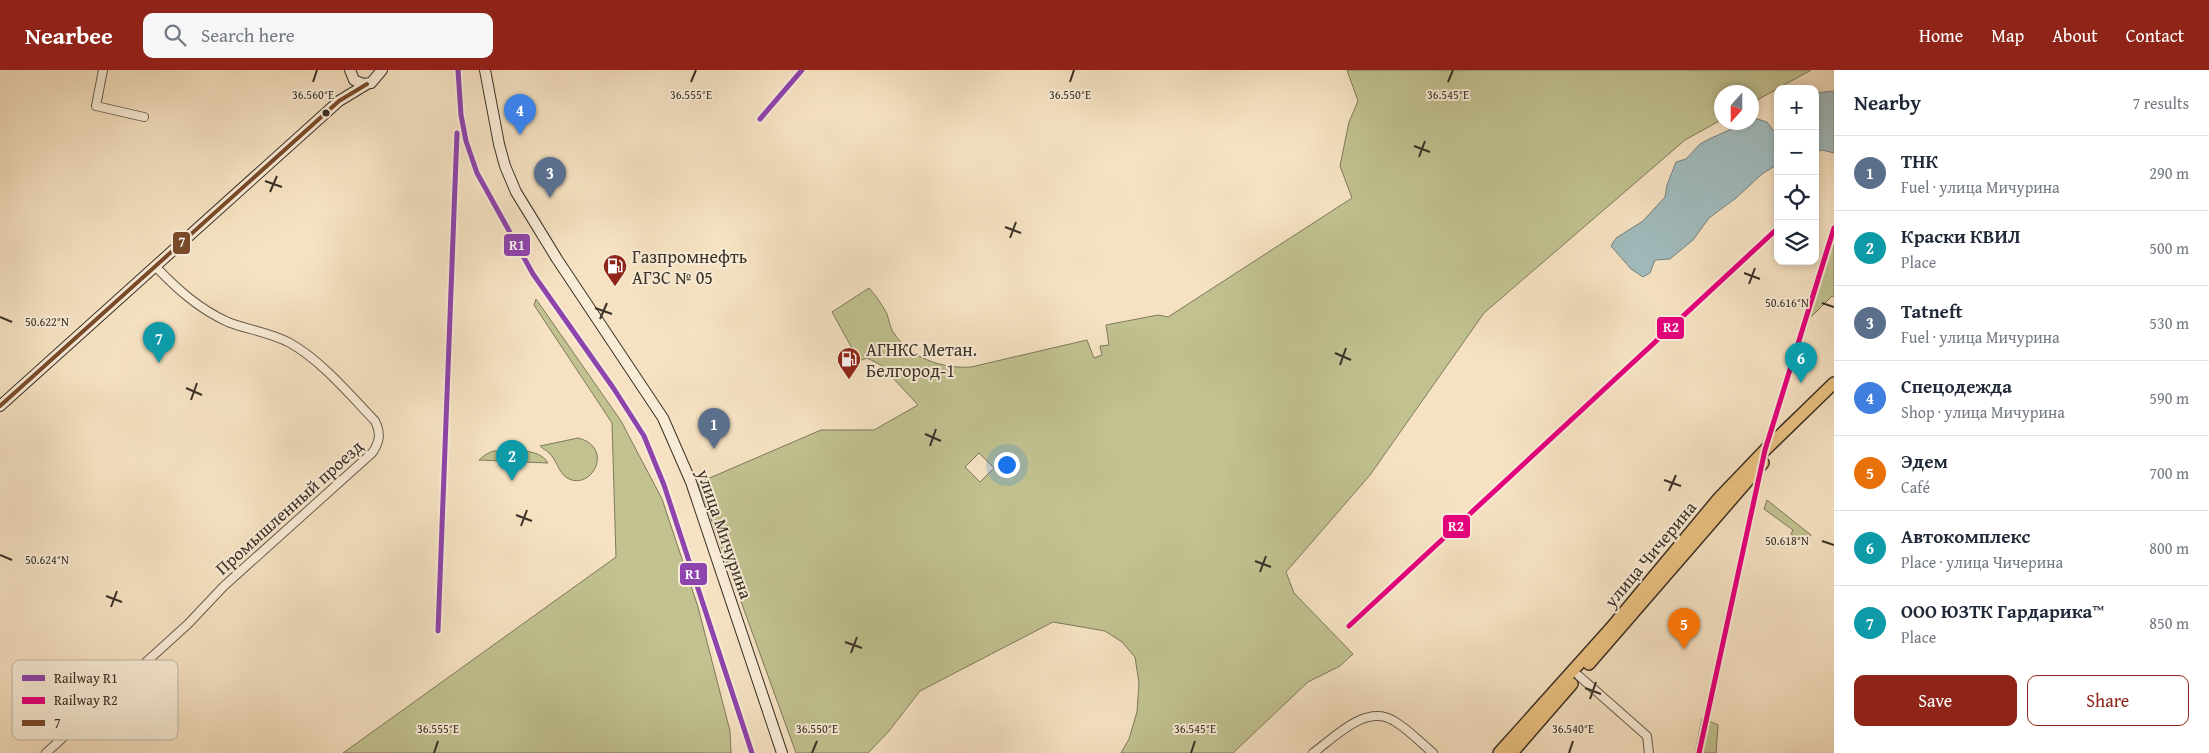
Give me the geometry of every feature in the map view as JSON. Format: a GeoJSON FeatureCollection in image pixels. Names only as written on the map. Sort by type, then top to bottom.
{"type":"FeatureCollection","features":[{"type":"Feature","properties":{"kind":"main road"},"geometry":{"type":"LineString","coordinates":[[341,70],[351,74],[359,83],[367,84]]}},
{"type":"Feature","properties":{"kind":"main road","name":"улица Мичурина"},"geometry":{"type":"LineString","coordinates":[[485,70],[499,144],[505,166],[516,192],[557,259],[663,418],[676,446],[691,482],[782,753]]}},
{"type":"Feature","properties":{"kind":"main road"},"geometry":{"type":"LineString","coordinates":[[0,406],[346,95],[371,83],[383,71]]}},
{"type":"Feature","properties":{"kind":"main road"},"geometry":{"type":"LineString","coordinates":[[346,95],[351,74]]}},
{"type":"Feature","properties":{"kind":"main road","name":"улица Чичерина"},"geometry":{"type":"LineString","coordinates":[[1512,753],[1719,498],[1834,383]]}},
{"type":"Feature","properties":{"kind":"main road","name":"улица Чичерина"},"geometry":{"type":"LineString","coordinates":[[1500,753],[1660,585],[1727,502],[1768,457],[1834,393]]}},
{"type":"Feature","properties":{"kind":"street"},"geometry":{"type":"LineString","coordinates":[[103,70],[96,106],[144,117]]}},
{"type":"Feature","properties":{"kind":"street","name":"Промышленный проезд"},"geometry":{"type":"LineString","coordinates":[[148,660],[188,624],[224,586],[372,454],[380,439],[379,429],[375,421],[333,377],[305,354],[278,337],[229,322],[207,311],[186,297],[155,266]]}},
{"type":"Feature","properties":{"kind":"street"},"geometry":{"type":"LineString","coordinates":[[1576,674],[1647,736],[1649,753]]}},
{"type":"Feature","properties":{"kind":"street"},"geometry":{"type":"LineString","coordinates":[[1313,753],[1355,722],[1381,716],[1392,719],[1433,753]]}},
{"type":"Feature","properties":{"kind":"street","name":"Промышленный проезд"},"geometry":{"type":"LineString","coordinates":[[46,753],[60,740]]}},
{"type":"Feature","properties":{"kind":"green space"},"geometry":{"type":"Polygon","coordinates":[[[1347,70],[1811,70],[1784,85],[1774,85],[1774,91],[1759,99],[1759,85],[1714,85],[1714,124],[1685,140],[1484,313],[1370,475],[1286,572],[1294,593],[1353,654],[1340,666],[1308,682],[1233,753],[1121,753],[1129,739],[1137,712],[1139,683],[1135,657],[1122,642],[1105,631],[1053,622],[920,691],[889,731],[868,753],[796,753],[698,483],[821,430],[874,430],[918,405],[881,365],[867,358],[859,361],[832,312],[869,288],[887,314],[892,330],[908,349],[928,360],[949,366],[971,367],[1087,340],[1094,358],[1102,355],[1100,346],[1109,345],[1106,325],[1158,315],[1168,317],[1352,198],[1340,166],[1349,122],[1358,101],[1347,70]],[[979,453],[965,467],[980,482],[994,468],[979,453]]]}},
{"type":"Feature","properties":{"kind":"green space"},"geometry":{"type":"Polygon","coordinates":[[[1834,233],[1834,297],[1832,296],[1807,321],[1834,233]]]}},
{"type":"Feature","properties":{"kind":"green space"},"geometry":{"type":"Polygon","coordinates":[[[536,299],[621,421],[662,499],[698,607],[730,731],[731,753],[343,753],[616,557],[612,423],[534,305],[536,299]]]}},
{"type":"Feature","properties":{"kind":"green space"},"geometry":{"type":"Polygon","coordinates":[[[578,438],[589,443],[595,450],[597,458],[596,467],[591,474],[584,479],[576,481],[567,478],[559,469],[552,456],[540,446],[578,438]]]}},
{"type":"Feature","properties":{"kind":"green space"},"geometry":{"type":"Polygon","coordinates":[[[493,451],[531,452],[538,454],[548,463],[479,460],[493,451]]]}},
{"type":"Feature","properties":{"kind":"green space"},"geometry":{"type":"Polygon","coordinates":[[[1767,500],[1811,535],[1804,544],[1791,534],[1793,530],[1764,509],[1767,500]]]}},
{"type":"Feature","properties":{"kind":"green space"},"geometry":{"type":"Polygon","coordinates":[[[1702,718],[1718,725],[1716,753],[1695,753],[1702,718]]]}},
{"type":"Feature","properties":{"kind":"water"},"geometry":{"type":"Polygon","coordinates":[[[1834,91],[1834,153],[1819,151],[1819,93],[1834,91]]]}},
{"type":"Feature","properties":{"kind":"water"},"geometry":{"type":"Polygon","coordinates":[[[1759,120],[1767,122],[1774,132],[1774,166],[1762,174],[1736,198],[1709,218],[1693,240],[1670,259],[1655,260],[1650,273],[1643,277],[1631,269],[1611,246],[1616,238],[1643,221],[1665,197],[1667,185],[1676,162],[1686,159],[1700,144],[1729,130],[1759,130],[1759,120]]]}},
{"type":"Feature","properties":{"kind":"rail line","name":"R1"},"geometry":{"type":"LineString","coordinates":[[458,70],[461,115],[466,141],[477,173],[533,274],[614,389],[644,436],[664,485],[752,753]]}},
{"type":"Feature","properties":{"kind":"rail line","name":"R1"},"geometry":{"type":"LineString","coordinates":[[760,119],[802,70]]}},
{"type":"Feature","properties":{"kind":"rail line","name":"R1"},"geometry":{"type":"LineString","coordinates":[[438,631],[457,133]]}},
{"type":"Feature","properties":{"kind":"rail line","name":"R2"},"geometry":{"type":"LineString","coordinates":[[1699,753],[1765,450],[1834,228]]}},
{"type":"Feature","properties":{"kind":"rail line","name":"R2"},"geometry":{"type":"LineString","coordinates":[[1349,626],[1774,232]]}},
{"type":"Feature","properties":{"kind":"transit line","name":"7"},"geometry":{"type":"LineString","coordinates":[[0,406],[339,101],[367,84]]}},
{"type":"Feature","properties":{"kind":"place","name":"Спецодежда"},"geometry":{"type":"Point","coordinates":[520,135]}},
{"type":"Feature","properties":{"kind":"place","name":"Tatneft"},"geometry":{"type":"Point","coordinates":[550,198]}},
{"type":"Feature","properties":{"kind":"place","name":"Газпромнефть АГЗС № 05"},"geometry":{"type":"Point","coordinates":[615,287]}},
{"type":"Feature","properties":{"kind":"place","name":"ООО ЮЗТК Гардарика™"},"geometry":{"type":"Point","coordinates":[159,363]}},
{"type":"Feature","properties":{"kind":"place","name":"АГНКС Метан. Белгород-1"},"geometry":{"type":"Point","coordinates":[849,380]}},
{"type":"Feature","properties":{"kind":"place","name":"Автокомплекс"},"geometry":{"type":"Point","coordinates":[1801,383]}},
{"type":"Feature","properties":{"kind":"place","name":"ТНК"},"geometry":{"type":"Point","coordinates":[714,449]}},
{"type":"Feature","properties":{"kind":"place","name":"Краски КВИЛ"},"geometry":{"type":"Point","coordinates":[512,481]}},
{"type":"Feature","properties":{"kind":"place","name":"Эдем"},"geometry":{"type":"Point","coordinates":[1684,649]}}]}
